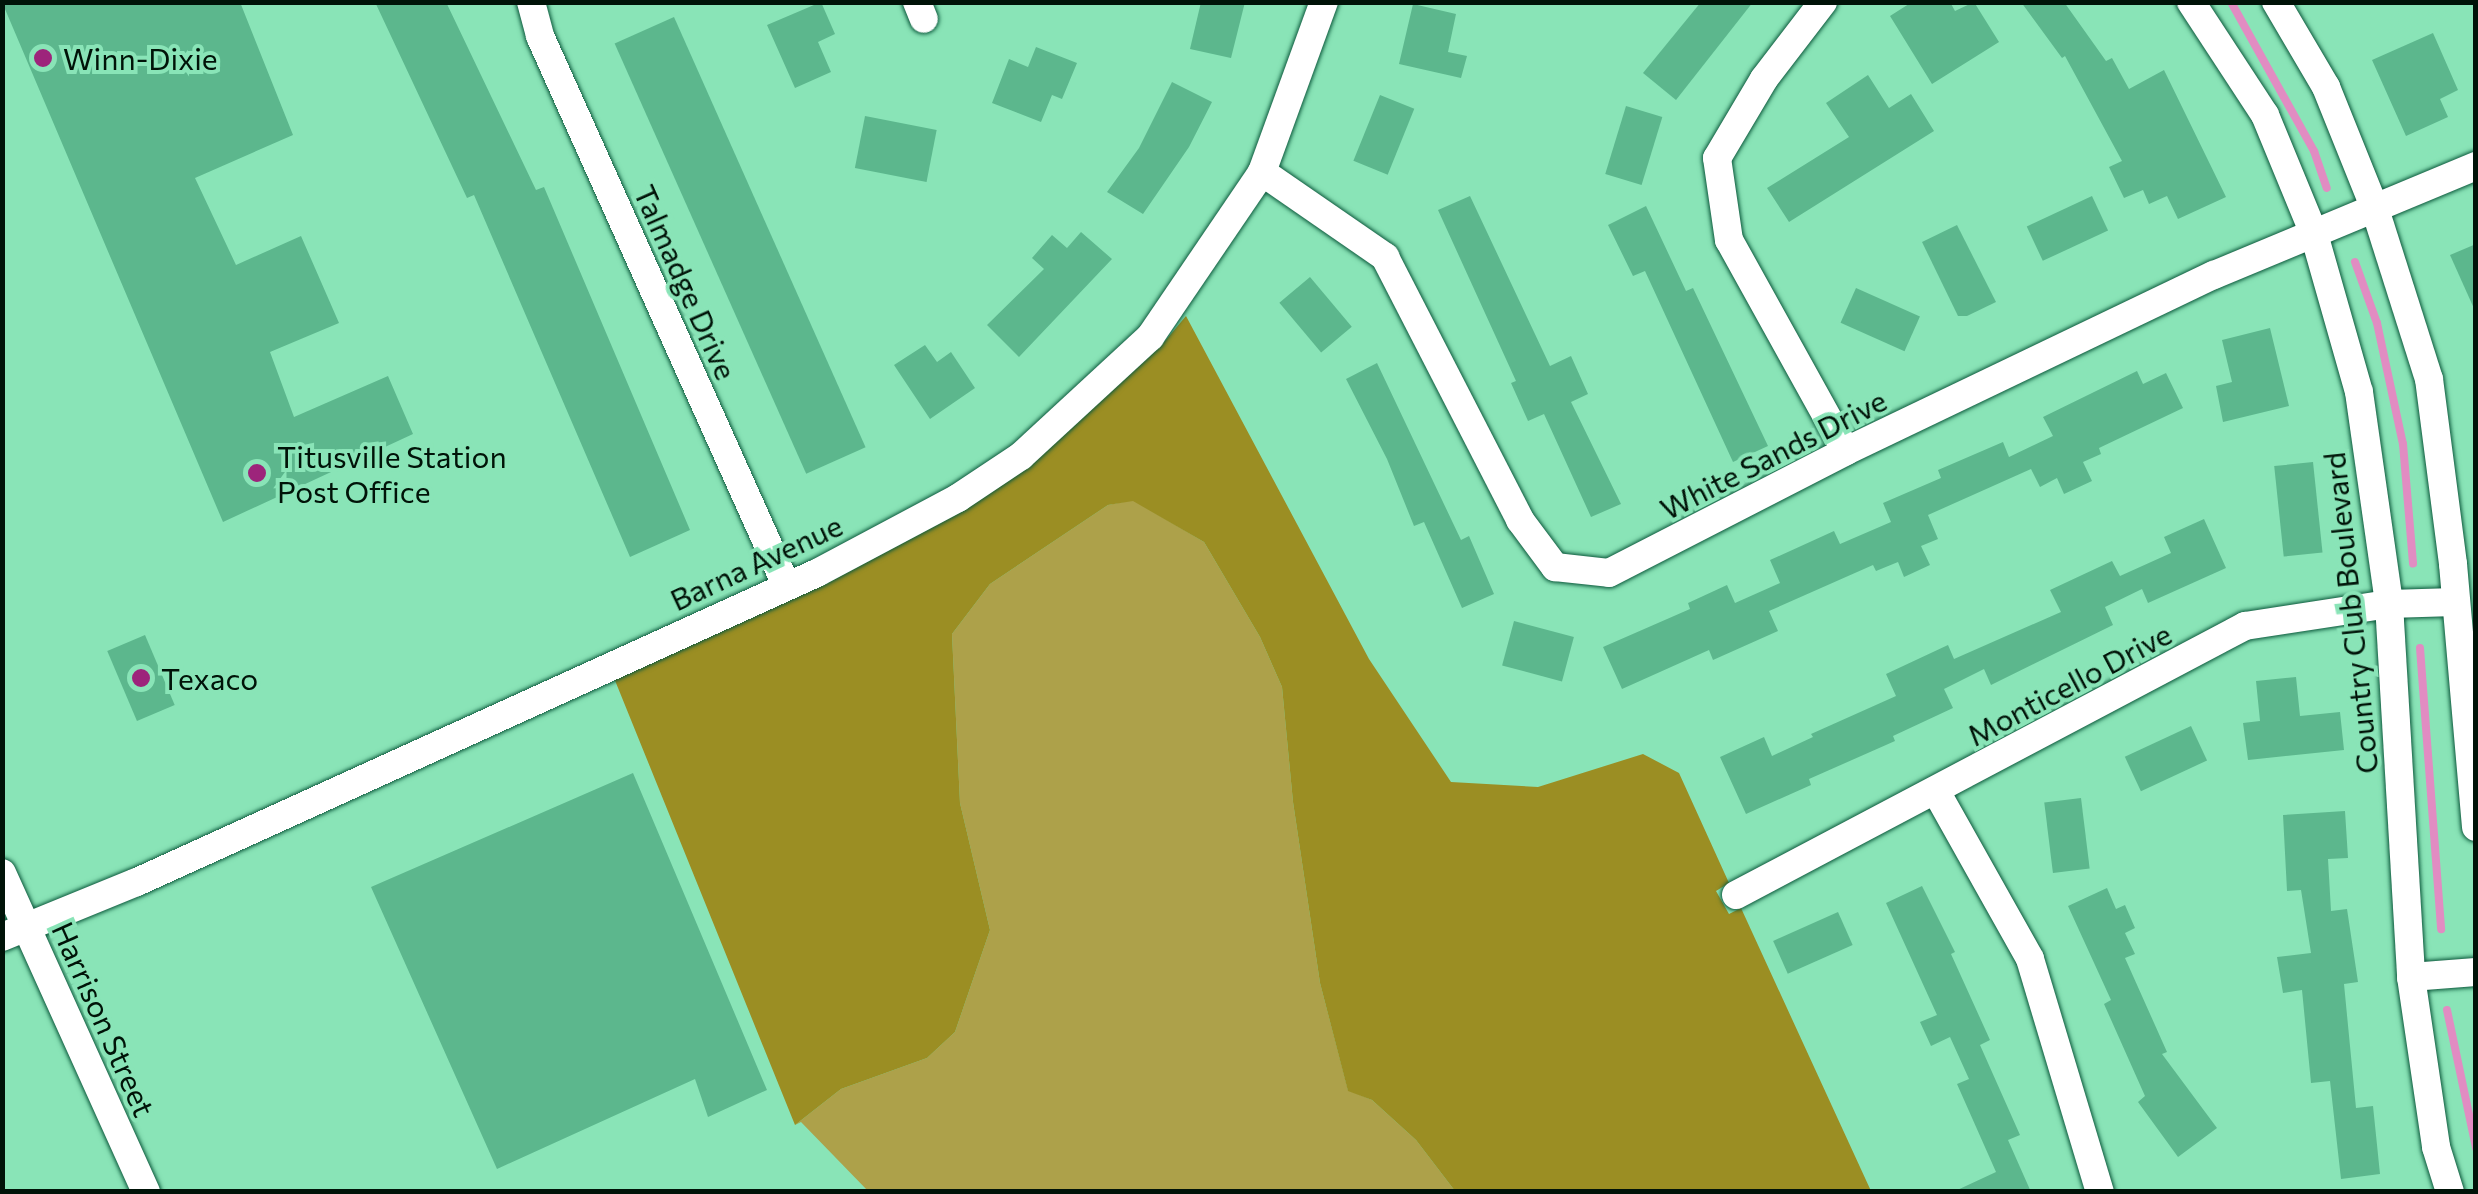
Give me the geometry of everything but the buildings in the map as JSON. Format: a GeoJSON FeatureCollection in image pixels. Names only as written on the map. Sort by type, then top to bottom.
{"type":"FeatureCollection","features":[{"type":"Feature","properties":{"kind":"street","name":"Talmadge Drive"},"geometry":{"type":"LineString","coordinates":[[532,2],[540,36],[786,586]]}},
{"type":"Feature","properties":{"kind":"street","name":"Barna Avenue"},"geometry":{"type":"LineString","coordinates":[[14,932],[138,882],[786,586],[958,498],[1021,456],[1150,337],[1262,172],[1324,2]]}},
{"type":"Feature","properties":{"kind":"street"},"geometry":{"type":"LineString","coordinates":[[1823,2],[1764,79],[1718,158],[1729,240],[1846,451]]}},
{"type":"Feature","properties":{"kind":"street","name":"Country Club Boulevard"},"geometry":{"type":"LineString","coordinates":[[2191,2],[2265,116],[2314,234],[2358,392],[2389,604],[2411,977],[2436,1147],[2450,1192]]}},
{"type":"Feature","properties":{"kind":"street"},"geometry":{"type":"LineString","coordinates":[[2276,2],[2326,87],[2374,209],[2429,379],[2464,563],[2455,602],[2466,640],[2476,827]]}},
{"type":"Feature","properties":{"kind":"street","name":"White Sands Drive"},"geometry":{"type":"LineString","coordinates":[[1262,172],[1385,256],[1520,520],[1555,567],[1609,574],[1846,451],[2214,275],[2476,166]]}},
{"type":"Feature","properties":{"kind":"street","name":"Monticello Drive"},"geometry":{"type":"LineString","coordinates":[[1736,895],[1937,793],[2245,626],[2389,604],[2455,602]]}},
{"type":"Feature","properties":{"kind":"street"},"geometry":{"type":"LineString","coordinates":[[1937,793],[2030,959],[2100,1192]]}},
{"type":"Feature","properties":{"kind":"street","name":"Harrison Street"},"geometry":{"type":"LineString","coordinates":[[2,874],[14,932],[146,1192]]}},
{"type":"Feature","properties":{"kind":"street"},"geometry":{"type":"LineString","coordinates":[[2411,977],[2476,972]]}},
{"type":"Feature","properties":{"kind":"shaded area"},"geometry":{"type":"Polygon","coordinates":[[[1186,316],[1369,659],[1451,782],[1538,787],[1643,754],[1679,773],[1729,883],[1716,891],[1729,914],[1741,908],[1871,1191],[1455,1191],[1416,1140],[1372,1100],[1348,1091],[1320,983],[1293,802],[1282,687],[1260,637],[1204,542],[1133,501],[1108,505],[990,584],[952,634],[960,803],[990,930],[955,1032],[927,1058],[841,1089],[795,1125],[614,678],[824,585],[965,510],[1029,467],[1160,347],[1186,316]]]}},
{"type":"Feature","properties":{"kind":"shaded area"},"geometry":{"type":"Polygon","coordinates":[[[1133,500],[1204,542],[1260,637],[1282,687],[1293,802],[1320,983],[1348,1090],[1372,1100],[1416,1140],[1455,1191],[868,1191],[801,1122],[795,1125],[841,1089],[927,1058],[955,1032],[990,930],[960,803],[952,634],[990,584],[1108,505],[1133,500]]]}},
{"type":"Feature","properties":{"kind":"waterway"},"geometry":{"type":"LineString","coordinates":[[2231,2],[2314,151],[2327,188]]}},
{"type":"Feature","properties":{"kind":"waterway"},"geometry":{"type":"LineString","coordinates":[[2355,262],[2377,323],[2403,444],[2413,564]]}},
{"type":"Feature","properties":{"kind":"waterway"},"geometry":{"type":"LineString","coordinates":[[2420,648],[2441,929]]}},
{"type":"Feature","properties":{"kind":"waterway"},"geometry":{"type":"LineString","coordinates":[[2447,1010],[2476,1148]]}},
{"type":"Feature","properties":{"kind":"place","name":"Winn-Dixie"},"geometry":{"type":"Point","coordinates":[43,58]}},
{"type":"Feature","properties":{"kind":"place","name":"Titusville Station Post Office"},"geometry":{"type":"Point","coordinates":[257,473]}},
{"type":"Feature","properties":{"kind":"place","name":"Texaco"},"geometry":{"type":"Point","coordinates":[141,678]}}]}
